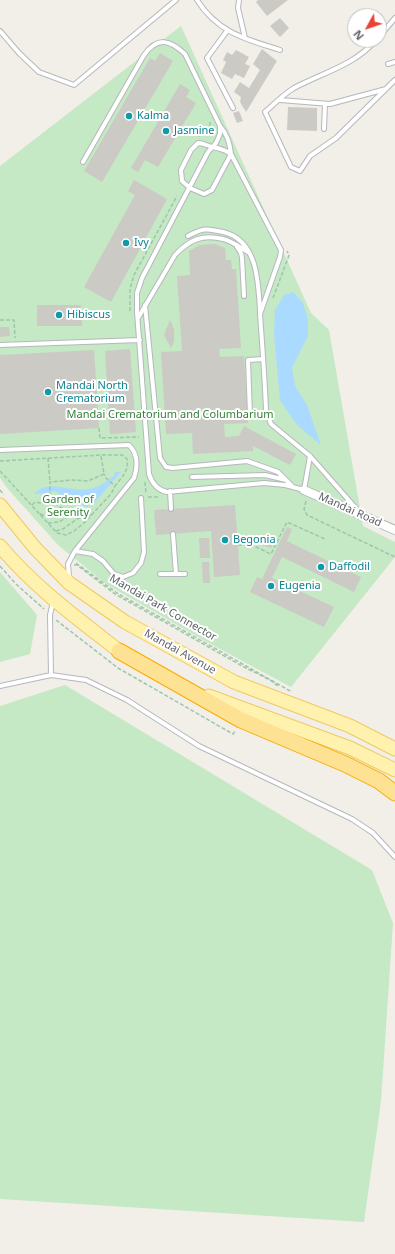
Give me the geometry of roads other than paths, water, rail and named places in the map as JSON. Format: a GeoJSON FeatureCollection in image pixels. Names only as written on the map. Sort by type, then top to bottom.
{"type":"FeatureCollection","features":[{"type":"Feature","properties":{"kind":"highway"},"geometry":{"type":"LineString","coordinates":[[119,651],[241,720],[345,764],[379,781],[395,793]]}},
{"type":"Feature","properties":{"kind":"main road","name":"Mandai Avenue"},"geometry":{"type":"LineString","coordinates":[[4,501],[35,548],[69,583],[125,622],[234,682],[350,726],[395,749]]}},
{"type":"Feature","properties":{"kind":"main road"},"geometry":{"type":"LineString","coordinates":[[0,546],[16,565],[53,600],[119,651],[214,699],[350,748],[395,770]]}},
{"type":"Feature","properties":{"kind":"street","name":"Mandai Road"},"geometry":{"type":"LineString","coordinates":[[305,493],[395,530]]}},
{"type":"Feature","properties":{"kind":"lane"},"geometry":{"type":"LineString","coordinates":[[0,31],[19,54],[39,72],[74,85],[176,0]]}},
{"type":"Feature","properties":{"kind":"lane"},"geometry":{"type":"LineString","coordinates":[[197,0],[214,21],[227,31],[280,50]]}},
{"type":"Feature","properties":{"kind":"lane"},"geometry":{"type":"LineString","coordinates":[[239,0],[238,8],[245,38]]}},
{"type":"Feature","properties":{"kind":"lane"},"geometry":{"type":"LineString","coordinates":[[387,28],[395,18]]}},
{"type":"Feature","properties":{"kind":"lane"},"geometry":{"type":"LineString","coordinates":[[227,31],[207,58],[233,108]]}},
{"type":"Feature","properties":{"kind":"lane"},"geometry":{"type":"LineString","coordinates":[[83,162],[149,48],[156,44],[166,42],[176,46],[185,54],[220,126],[229,139],[232,154],[281,253],[260,314]]}},
{"type":"Feature","properties":{"kind":"lane"},"geometry":{"type":"LineString","coordinates":[[370,48],[338,68],[293,89],[265,112],[291,167],[300,170],[310,156],[336,138],[395,80]]}},
{"type":"Feature","properties":{"kind":"lane"},"geometry":{"type":"LineString","coordinates":[[388,64],[395,62]]}},
{"type":"Feature","properties":{"kind":"lane"},"geometry":{"type":"LineString","coordinates":[[280,100],[330,104],[386,88]]}},
{"type":"Feature","properties":{"kind":"lane"},"geometry":{"type":"LineString","coordinates":[[324,129],[325,104]]}},
{"type":"Feature","properties":{"kind":"lane"},"geometry":{"type":"LineString","coordinates":[[220,126],[219,138],[208,152],[142,278],[137,298],[149,474],[154,484],[161,491],[264,483],[293,487]]}},
{"type":"Feature","properties":{"kind":"lane"},"geometry":{"type":"LineString","coordinates":[[198,143],[223,148],[232,154],[212,190],[209,192],[204,194],[200,193],[190,188],[182,181],[181,170],[191,150],[198,143]]}},
{"type":"Feature","properties":{"kind":"lane"},"geometry":{"type":"LineString","coordinates":[[188,236],[200,230],[207,229],[229,233],[238,238],[244,244],[256,270],[268,414],[271,424],[310,456],[363,516]]}},
{"type":"Feature","properties":{"kind":"lane"},"geometry":{"type":"LineString","coordinates":[[138,318],[175,255],[183,246],[193,240],[207,237],[224,239],[249,252]]}},
{"type":"Feature","properties":{"kind":"lane"},"geometry":{"type":"LineString","coordinates":[[236,245],[241,253],[244,296]]}},
{"type":"Feature","properties":{"kind":"lane"},"geometry":{"type":"LineString","coordinates":[[145,305],[160,458],[166,467],[173,468],[247,461],[278,472],[293,487],[305,493],[310,456]]}},
{"type":"Feature","properties":{"kind":"lane"},"geometry":{"type":"LineString","coordinates":[[0,345],[140,340]]}},
{"type":"Feature","properties":{"kind":"lane"},"geometry":{"type":"LineString","coordinates":[[263,359],[248,360],[250,415],[268,414]]}},
{"type":"Feature","properties":{"kind":"lane"},"geometry":{"type":"LineString","coordinates":[[0,450],[129,445],[135,451],[137,469],[134,478],[75,551],[68,563],[69,577],[75,587]]}},
{"type":"Feature","properties":{"kind":"lane"},"geometry":{"type":"LineString","coordinates":[[192,477],[265,475],[286,480]]}},
{"type":"Feature","properties":{"kind":"lane"},"geometry":{"type":"LineString","coordinates":[[170,491],[171,509]]}},
{"type":"Feature","properties":{"kind":"lane"},"geometry":{"type":"LineString","coordinates":[[75,551],[94,554],[114,574],[123,577],[132,573],[141,563],[144,552],[141,498]]}},
{"type":"Feature","properties":{"kind":"lane"},"geometry":{"type":"LineString","coordinates":[[173,534],[176,574]]}},
{"type":"Feature","properties":{"kind":"lane"},"geometry":{"type":"LineString","coordinates":[[160,574],[185,574]]}},
{"type":"Feature","properties":{"kind":"lane"},"geometry":{"type":"LineString","coordinates":[[51,675],[50,615],[53,600]]}},
{"type":"Feature","properties":{"kind":"lane"},"geometry":{"type":"LineString","coordinates":[[0,686],[51,675],[86,680],[127,700],[199,746],[352,819],[373,833],[395,857]]}},
{"type":"Feature","properties":{"kind":"water"},"geometry":{"type":"Polygon","coordinates":[[[293,292],[303,303],[308,320],[308,336],[292,368],[295,386],[307,405],[321,445],[297,425],[280,400],[274,335],[275,310],[284,295],[293,292]]]}},
{"type":"Feature","properties":{"kind":"water"},"geometry":{"type":"Polygon","coordinates":[[[115,472],[121,472],[95,502],[86,507],[54,491],[34,494],[39,489],[53,486],[83,490],[93,488],[114,476],[115,472]]]}},
{"type":"Feature","properties":{"kind":"place","name":"Kalma"},"geometry":{"type":"Point","coordinates":[129,116]}},
{"type":"Feature","properties":{"kind":"place","name":"Jasmine"},"geometry":{"type":"Point","coordinates":[166,131]}},
{"type":"Feature","properties":{"kind":"place","name":"Ivy"},"geometry":{"type":"Point","coordinates":[126,243]}},
{"type":"Feature","properties":{"kind":"place","name":"Hibiscus"},"geometry":{"type":"Point","coordinates":[59,315]}},
{"type":"Feature","properties":{"kind":"place","name":"Mandai North Crematorium"},"geometry":{"type":"Point","coordinates":[48,392]}},
{"type":"Feature","properties":{"kind":"place","name":"Begonia"},"geometry":{"type":"Point","coordinates":[225,540]}},
{"type":"Feature","properties":{"kind":"place","name":"Daffodil"},"geometry":{"type":"Point","coordinates":[321,567]}},
{"type":"Feature","properties":{"kind":"place","name":"Eugenia"},"geometry":{"type":"Point","coordinates":[271,586]}},
{"type":"Feature","properties":{"kind":"park label","name":"Mandai Crematorium and Columbarium"},"geometry":{"type":"Point","coordinates":[170,415]}},
{"type":"Feature","properties":{"kind":"park label","name":"Garden of Serenity"},"geometry":{"type":"Point","coordinates":[68,506]}}]}
